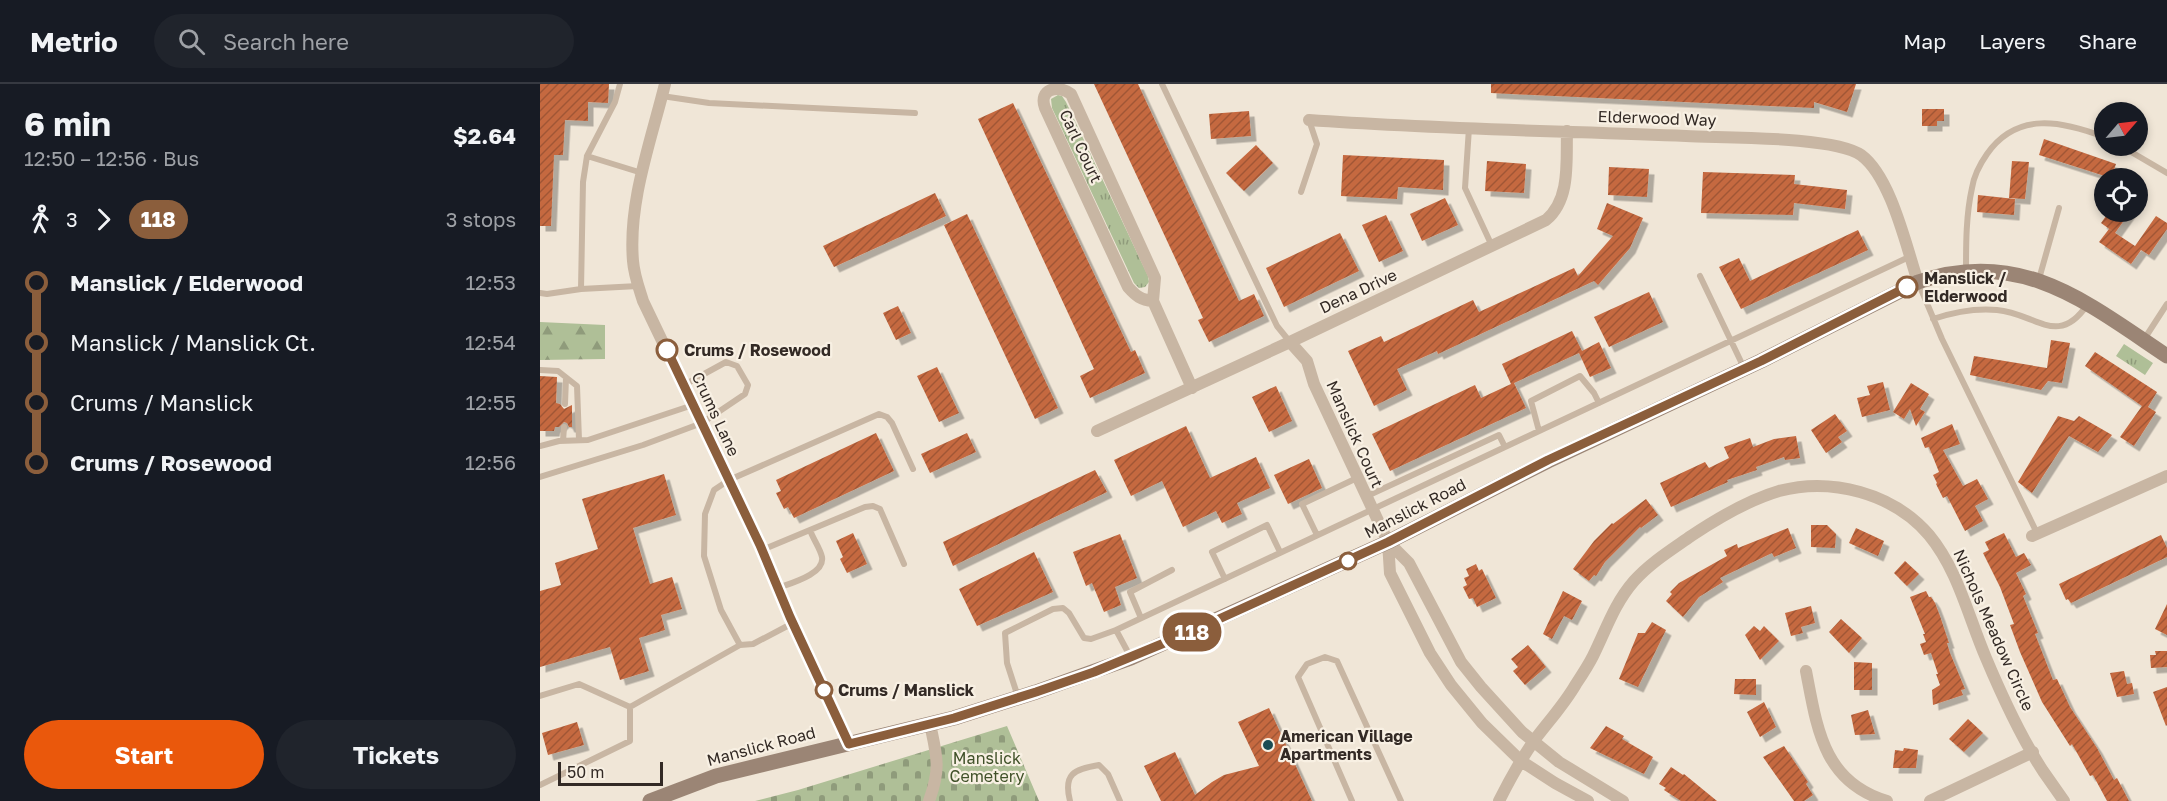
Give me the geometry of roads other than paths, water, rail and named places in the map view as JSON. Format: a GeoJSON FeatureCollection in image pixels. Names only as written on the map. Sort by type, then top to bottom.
{"type":"FeatureCollection","features":[{"type":"Feature","properties":{"kind":"main road","name":"Manslick Road"},"geometry":{"type":"LineString","coordinates":[[650,801],[716,776],[797,754],[930,724],[1018,698],[1131,658],[1388,542],[1589,441],[1744,369],[1918,282],[1938,275],[2003,272],[2039,279],[2088,304],[2167,356]]}},
{"type":"Feature","properties":{"kind":"street","name":"Carl Court"},"geometry":{"type":"LineString","coordinates":[[1153,301],[1143,300],[1128,287],[1045,108],[1044,96],[1057,86],[1066,86],[1071,94],[1155,278],[1153,301],[1192,388]]}},
{"type":"Feature","properties":{"kind":"street","name":"Crums Lane"},"geometry":{"type":"LineString","coordinates":[[663,90],[642,173],[633,231],[633,261],[638,286],[643,302],[762,550],[849,744]]}},
{"type":"Feature","properties":{"kind":"street","name":"Elderwood Way"},"geometry":{"type":"LineString","coordinates":[[1309,120],[1812,142],[1843,147],[1859,154],[1875,170],[1892,205],[1918,282]]}},
{"type":"Feature","properties":{"kind":"street","name":"Dena Drive"},"geometry":{"type":"LineString","coordinates":[[1097,431],[1546,220],[1557,209],[1562,199],[1568,131]]}},
{"type":"Feature","properties":{"kind":"street","name":"Manslick Court"},"geometry":{"type":"LineString","coordinates":[[1290,342],[1307,361],[1314,384],[1371,510],[1388,542]]}},
{"type":"Feature","properties":{"kind":"street"},"geometry":{"type":"LineString","coordinates":[[2035,535],[2167,476]]}},
{"type":"Feature","properties":{"kind":"street","name":"Nichols Meadow Circle"},"geometry":{"type":"LineString","coordinates":[[1499,801],[1527,752],[1579,679],[1621,596],[1648,567],[1711,523],[1755,500],[1780,491],[1824,486],[1868,494],[1890,504],[1910,517],[1941,551],[1953,571],[1986,657],[2010,711],[2033,753],[2064,801]]}},
{"type":"Feature","properties":{"kind":"street"},"geometry":{"type":"LineString","coordinates":[[1388,542],[1390,573],[1430,653],[1451,685],[1482,723],[1527,752],[1580,776],[1623,801]]}},
{"type":"Feature","properties":{"kind":"street"},"geometry":{"type":"LineString","coordinates":[[1388,542],[1409,563],[1461,662],[1527,752],[1555,783],[1588,801]]}},
{"type":"Feature","properties":{"kind":"street"},"geometry":{"type":"LineString","coordinates":[[1806,671],[1818,732],[1831,760],[1842,775],[1858,788],[1887,801]]}},
{"type":"Feature","properties":{"kind":"street"},"geometry":{"type":"LineString","coordinates":[[929,801],[936,783],[938,766],[930,724]]}},
{"type":"Feature","properties":{"kind":"street"},"geometry":{"type":"LineString","coordinates":[[1930,801],[2033,753]]}},
{"type":"Feature","properties":{"kind":"lane"},"geometry":{"type":"LineString","coordinates":[[581,289],[583,182],[587,156],[615,102],[620,84]]}},
{"type":"Feature","properties":{"kind":"lane"},"geometry":{"type":"LineString","coordinates":[[1162,84],[1277,326],[1290,342]]}},
{"type":"Feature","properties":{"kind":"lane"},"geometry":{"type":"LineString","coordinates":[[663,90],[709,103],[915,113]]}},
{"type":"Feature","properties":{"kind":"lane"},"geometry":{"type":"LineString","coordinates":[[1301,192],[1317,144],[1309,120]]}},
{"type":"Feature","properties":{"kind":"lane"},"geometry":{"type":"LineString","coordinates":[[1966,272],[1966,228],[1972,185],[1979,166],[2007,132],[2037,123],[2075,127],[2094,134]]}},
{"type":"Feature","properties":{"kind":"lane"},"geometry":{"type":"LineString","coordinates":[[1469,127],[1465,188],[1492,246]]}},
{"type":"Feature","properties":{"kind":"lane"},"geometry":{"type":"LineString","coordinates":[[587,156],[642,173]]}},
{"type":"Feature","properties":{"kind":"lane"},"geometry":{"type":"LineString","coordinates":[[2138,156],[2167,173]]}},
{"type":"Feature","properties":{"kind":"lane"},"geometry":{"type":"LineString","coordinates":[[2039,279],[2059,208]]}},
{"type":"Feature","properties":{"kind":"lane"},"geometry":{"type":"LineString","coordinates":[[1018,698],[1007,663],[1005,633],[1053,609],[1063,608],[1084,638],[1091,639],[1116,630],[1909,257]]}},
{"type":"Feature","properties":{"kind":"lane"},"geometry":{"type":"LineString","coordinates":[[1700,276],[1744,369]]}},
{"type":"Feature","properties":{"kind":"lane"},"geometry":{"type":"LineString","coordinates":[[1918,282],[1933,319],[2035,535]]}},
{"type":"Feature","properties":{"kind":"lane"},"geometry":{"type":"LineString","coordinates":[[540,292],[547,294],[581,289],[638,286]]}},
{"type":"Feature","properties":{"kind":"lane"},"geometry":{"type":"LineString","coordinates":[[1933,319],[1965,311],[1998,310],[2024,316],[2035,322],[2057,326],[2073,322],[2088,304]]}},
{"type":"Feature","properties":{"kind":"lane"},"geometry":{"type":"LineString","coordinates":[[2143,341],[2167,304]]}},
{"type":"Feature","properties":{"kind":"lane"},"geometry":{"type":"LineString","coordinates":[[540,477],[643,445],[702,423],[745,394],[748,386],[737,366],[726,362],[684,385]]}},
{"type":"Feature","properties":{"kind":"lane"},"geometry":{"type":"LineString","coordinates":[[540,370],[558,371],[577,387],[579,440]]}},
{"type":"Feature","properties":{"kind":"lane"},"geometry":{"type":"LineString","coordinates":[[1539,431],[1530,401],[1580,376],[1599,403]]}},
{"type":"Feature","properties":{"kind":"lane"},"geometry":{"type":"LineString","coordinates":[[565,404],[566,378]]}},
{"type":"Feature","properties":{"kind":"lane"},"geometry":{"type":"LineString","coordinates":[[540,446],[564,441],[588,440],[693,405]]}},
{"type":"Feature","properties":{"kind":"lane"},"geometry":{"type":"LineString","coordinates":[[740,645],[721,610],[704,556],[705,514],[714,490],[729,480],[879,414],[887,417],[892,423],[913,469]]}},
{"type":"Feature","properties":{"kind":"lane"},"geometry":{"type":"LineString","coordinates":[[564,427],[564,441]]}},
{"type":"Feature","properties":{"kind":"lane"},"geometry":{"type":"LineString","coordinates":[[1365,496],[1499,435],[1505,447]]}},
{"type":"Feature","properties":{"kind":"lane"},"geometry":{"type":"LineString","coordinates":[[1317,535],[1302,504],[1357,478]]}},
{"type":"Feature","properties":{"kind":"lane"},"geometry":{"type":"LineString","coordinates":[[762,550],[865,507],[873,506],[880,509],[904,564]]}},
{"type":"Feature","properties":{"kind":"lane"},"geometry":{"type":"LineString","coordinates":[[1225,579],[1212,552],[1267,525],[1280,552]]}},
{"type":"Feature","properties":{"kind":"lane"},"geometry":{"type":"LineString","coordinates":[[778,588],[817,571],[821,565],[822,558],[810,530]]}},
{"type":"Feature","properties":{"kind":"lane"},"geometry":{"type":"LineString","coordinates":[[1141,618],[1130,592],[1172,570]]}},
{"type":"Feature","properties":{"kind":"lane"},"geometry":{"type":"LineString","coordinates":[[630,706],[740,645],[753,644],[793,623]]}},
{"type":"Feature","properties":{"kind":"lane"},"geometry":{"type":"LineString","coordinates":[[1116,630],[1131,658]]}},
{"type":"Feature","properties":{"kind":"lane"},"geometry":{"type":"LineString","coordinates":[[1352,801],[1298,677],[1307,664],[1325,657],[1337,661],[1401,801]]}},
{"type":"Feature","properties":{"kind":"lane"},"geometry":{"type":"LineString","coordinates":[[540,696],[579,684],[630,706]]}},
{"type":"Feature","properties":{"kind":"lane"},"geometry":{"type":"LineString","coordinates":[[540,785],[630,741],[630,706]]}},
{"type":"Feature","properties":{"kind":"lane"},"geometry":{"type":"LineString","coordinates":[[1070,801],[1066,785],[1070,776],[1084,768],[1099,765],[1108,774],[1120,801]]}},
{"type":"Feature","properties":{"kind":"place","name":"Manslick / Elderwood"},"geometry":{"type":"Point","coordinates":[1907,287]}},
{"type":"Feature","properties":{"kind":"place","name":"Crums / Rosewood"},"geometry":{"type":"Point","coordinates":[667,350]}},
{"type":"Feature","properties":{"kind":"place","name":"Crums / Manslick"},"geometry":{"type":"Point","coordinates":[824,690]}},
{"type":"Feature","properties":{"kind":"place","name":"American Village Apartments"},"geometry":{"type":"Point","coordinates":[1268,745]}},
{"type":"Feature","properties":{"kind":"park label","name":"Manslick Cemetery"},"geometry":{"type":"Point","coordinates":[987,767]}}]}
